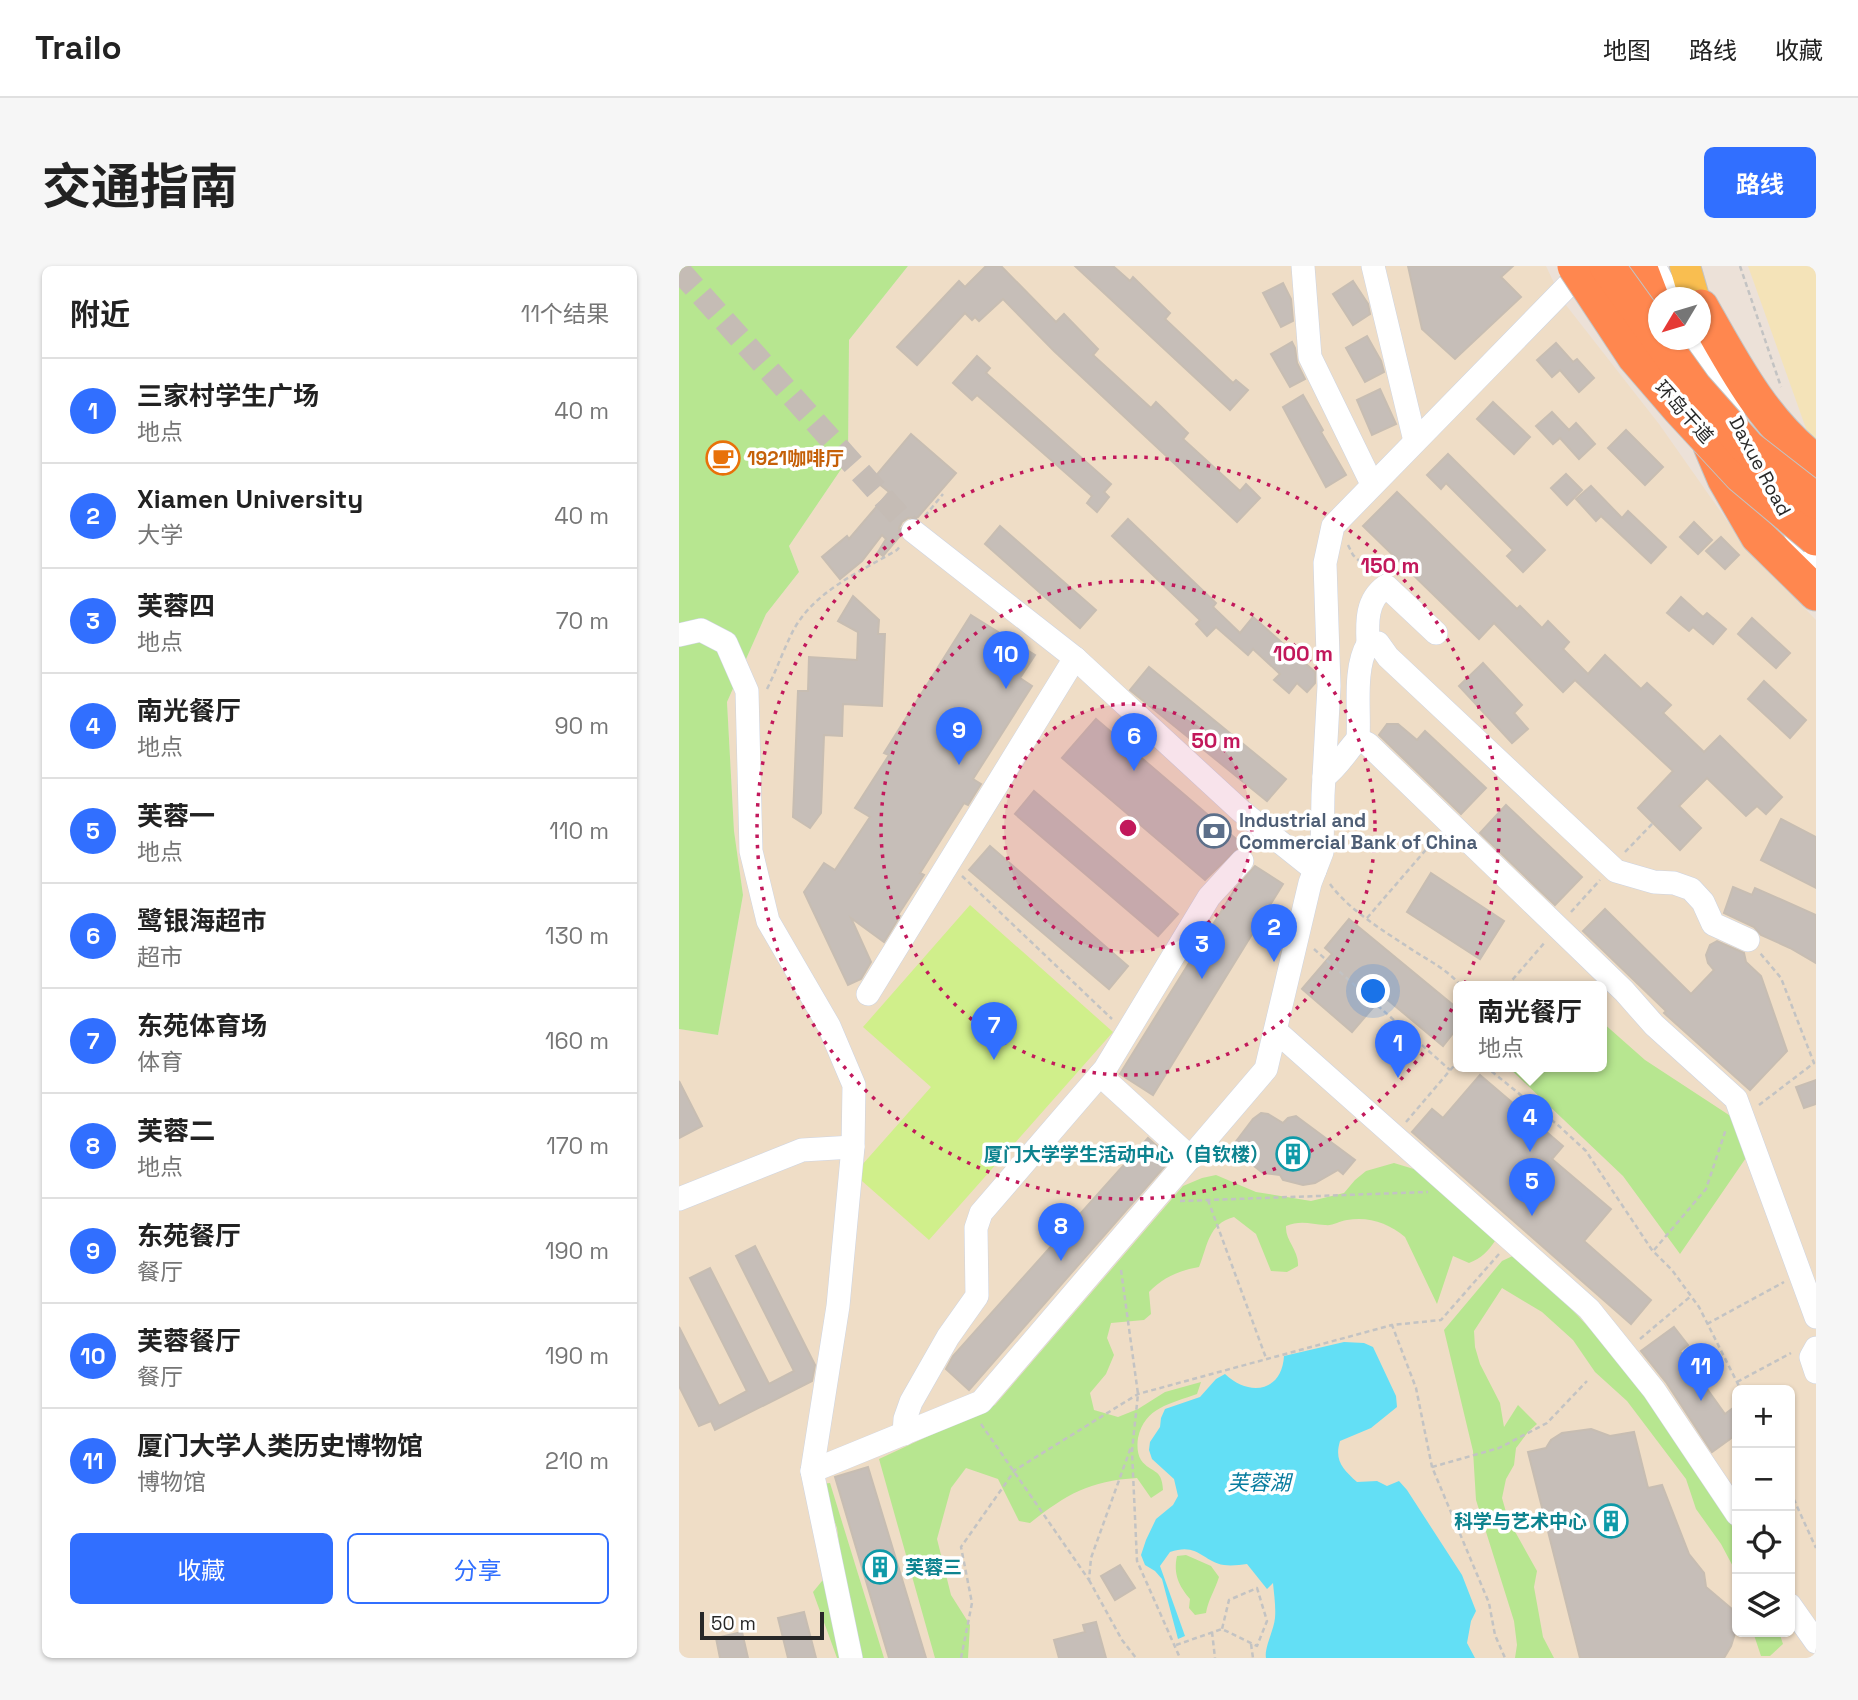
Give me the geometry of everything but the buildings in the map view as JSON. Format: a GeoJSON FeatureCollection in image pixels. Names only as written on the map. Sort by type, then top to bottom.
{"type":"FeatureCollection","features":[{"type":"Feature","properties":{"kind":"highway","name":"环岛干道"},"geometry":{"type":"LineString","coordinates":[[1642,279],[1703,398],[1748,448],[1816,501]]}},
{"type":"Feature","properties":{"kind":"highway","name":"环岛干道"},"geometry":{"type":"LineString","coordinates":[[1642,279],[1635,357],[1741,475],[1816,538]]}},
{"type":"Feature","properties":{"kind":"highway"},"geometry":{"type":"LineString","coordinates":[[1711,326],[1739,375],[1804,454]]}},
{"type":"Feature","properties":{"kind":"highway"},"geometry":{"type":"LineString","coordinates":[[1671,350],[1725,479],[1758,536],[1816,593]]}},
{"type":"Feature","properties":{"kind":"street"},"geometry":{"type":"LineString","coordinates":[[1303,266],[1310,357],[1372,484]]}},
{"type":"Feature","properties":{"kind":"street"},"geometry":{"type":"LineString","coordinates":[[1373,266],[1415,441]]}},
{"type":"Feature","properties":{"kind":"street"},"geometry":{"type":"LineString","coordinates":[[811,1471],[981,1402],[1266,1069],[1310,883],[1322,852],[1329,686],[1325,563],[1333,526],[1415,441],[1642,279]]}},
{"type":"Feature","properties":{"kind":"street"},"geometry":{"type":"LineString","coordinates":[[1700,350],[1708,364]]}},
{"type":"Feature","properties":{"kind":"street"},"geometry":{"type":"LineString","coordinates":[[1705,350],[1708,364]]}},
{"type":"Feature","properties":{"kind":"street","name":"Daxue Road"},"geometry":{"type":"LineString","coordinates":[[1708,364],[1759,471],[1816,566]]}},
{"type":"Feature","properties":{"kind":"street"},"geometry":{"type":"LineString","coordinates":[[913,531],[1075,658],[1241,811],[1315,870]]}},
{"type":"Feature","properties":{"kind":"street"},"geometry":{"type":"LineString","coordinates":[[1324,777],[1334,770],[1358,739],[1359,671],[1362,654],[1368,644],[1367,620],[1371,601],[1386,586],[1436,633]]}},
{"type":"Feature","properties":{"kind":"street"},"geometry":{"type":"LineString","coordinates":[[679,635],[701,630],[726,643],[747,691],[751,851],[768,920],[829,1026],[854,1085],[853,1147],[838,1306],[811,1471],[851,1658]]}},
{"type":"Feature","properties":{"kind":"street"},"geometry":{"type":"LineString","coordinates":[[1368,644],[1378,643],[1388,657],[1612,867],[1633,877],[1674,883],[1691,889],[1703,902],[1713,924],[1748,940]]}},
{"type":"Feature","properties":{"kind":"street"},"geometry":{"type":"LineString","coordinates":[[868,994],[1075,658]]}},
{"type":"Feature","properties":{"kind":"street"},"geometry":{"type":"LineString","coordinates":[[1358,739],[1369,744],[1558,927],[1739,1108],[1816,1317]]}},
{"type":"Feature","properties":{"kind":"street"},"geometry":{"type":"LineString","coordinates":[[904,1434],[905,1419],[911,1402],[948,1337],[977,1296],[976,1228],[981,1213],[1100,1075],[1209,897],[1242,861]]}},
{"type":"Feature","properties":{"kind":"street"},"geometry":{"type":"LineString","coordinates":[[1276,1031],[1589,1310],[1654,1390],[1735,1511]]}},
{"type":"Feature","properties":{"kind":"street"},"geometry":{"type":"LineString","coordinates":[[1100,1075],[1191,1158]]}},
{"type":"Feature","properties":{"kind":"street"},"geometry":{"type":"LineString","coordinates":[[679,1199],[802,1150],[853,1147]]}},
{"type":"Feature","properties":{"kind":"street"},"geometry":{"type":"LineString","coordinates":[[1805,1350],[1811,1357],[1816,1372]]}},
{"type":"Feature","properties":{"kind":"street"},"geometry":{"type":"LineString","coordinates":[[1795,1612],[1816,1642]]}},
{"type":"Feature","properties":{"kind":"path"},"geometry":{"type":"LineString","coordinates":[[1740,266],[1783,391]]}},
{"type":"Feature","properties":{"kind":"path"},"geometry":{"type":"LineString","coordinates":[[748,720],[765,693],[794,629],[809,607],[829,590],[897,550],[943,494]]}},
{"type":"Feature","properties":{"kind":"path"},"geometry":{"type":"LineString","coordinates":[[1347,543],[1353,555],[1386,586]]}},
{"type":"Feature","properties":{"kind":"path"},"geometry":{"type":"LineString","coordinates":[[1367,918],[1449,822]]}},
{"type":"Feature","properties":{"kind":"path"},"geometry":{"type":"LineString","coordinates":[[1511,981],[1653,822]]}},
{"type":"Feature","properties":{"kind":"path"},"geometry":{"type":"LineString","coordinates":[[955,870],[1127,1033]]}},
{"type":"Feature","properties":{"kind":"path"},"geometry":{"type":"LineString","coordinates":[[1315,870],[1326,877],[1333,888],[1367,918],[1450,973],[1457,981]]}},
{"type":"Feature","properties":{"kind":"path"},"geometry":{"type":"LineString","coordinates":[[1298,935],[1450,1070]]}},
{"type":"Feature","properties":{"kind":"path"},"geometry":{"type":"LineString","coordinates":[[1653,1251],[1706,1189],[1739,1108],[1815,1062],[1781,978],[1748,940]]}},
{"type":"Feature","properties":{"kind":"path"},"geometry":{"type":"LineString","coordinates":[[1394,1136],[1453,1067]]}},
{"type":"Feature","properties":{"kind":"path"},"geometry":{"type":"LineString","coordinates":[[1492,1072],[1586,1151],[1653,1251],[1672,1270],[1691,1296],[1739,1385]]}},
{"type":"Feature","properties":{"kind":"path"},"geometry":{"type":"LineString","coordinates":[[1153,1202],[1456,1191]]}},
{"type":"Feature","properties":{"kind":"path"},"geometry":{"type":"LineString","coordinates":[[1208,1200],[1266,1359]]}},
{"type":"Feature","properties":{"kind":"path"},"geometry":{"type":"LineString","coordinates":[[961,1658],[972,1603],[961,1547],[1015,1470],[1138,1394],[1392,1325],[1441,1320],[1511,1241]]}},
{"type":"Feature","properties":{"kind":"path"},"geometry":{"type":"LineString","coordinates":[[1119,1260],[1138,1394],[1133,1441],[1137,1561],[1180,1658]]}},
{"type":"Feature","properties":{"kind":"path"},"geometry":{"type":"LineString","coordinates":[[1707,1324],[1800,1273]]}},
{"type":"Feature","properties":{"kind":"path"},"geometry":{"type":"LineString","coordinates":[[1623,1352],[1691,1296]]}},
{"type":"Feature","properties":{"kind":"path"},"geometry":{"type":"LineString","coordinates":[[1392,1325],[1416,1388],[1432,1467],[1489,1603],[1495,1635],[1505,1658]]}},
{"type":"Feature","properties":{"kind":"path"},"geometry":{"type":"LineString","coordinates":[[1737,1381],[1805,1350]]}},
{"type":"Feature","properties":{"kind":"path"},"geometry":{"type":"LineString","coordinates":[[1432,1467],[1499,1448],[1547,1423],[1587,1381]]}},
{"type":"Feature","properties":{"kind":"path"},"geometry":{"type":"LineString","coordinates":[[969,1407],[1089,1580],[1122,1640],[1136,1658]]}},
{"type":"Feature","properties":{"kind":"path"},"geometry":{"type":"LineString","coordinates":[[1089,1580],[1091,1558],[1133,1441]]}},
{"type":"Feature","properties":{"kind":"path"},"geometry":{"type":"LineString","coordinates":[[1795,1502],[1816,1548]]}},
{"type":"Feature","properties":{"kind":"path"},"geometry":{"type":"LineString","coordinates":[[1176,1645],[1221,1629],[1257,1646],[1267,1621],[1257,1588],[1229,1600],[1221,1629]]}},
{"type":"Feature","properties":{"kind":"path"},"geometry":{"type":"LineString","coordinates":[[1212,1632],[1215,1658]]}},
{"type":"Feature","properties":{"kind":"path"},"geometry":{"type":"LineString","coordinates":[[1251,1643],[1253,1658]]}},
{"type":"Feature","properties":{"kind":"shaded area"},"geometry":{"type":"Polygon","coordinates":[[[908,266],[1546,266],[1562,300],[1659,424],[1747,549],[1816,620],[1816,1658],[679,1658],[679,1029],[718,1035],[743,895],[734,831],[727,702],[766,614],[799,572],[789,546],[848,459],[849,340],[908,266]]]}},
{"type":"Feature","properties":{"kind":"green space"},"geometry":{"type":"Polygon","coordinates":[[[679,266],[908,266],[849,340],[848,459],[789,546],[799,572],[766,614],[727,702],[734,831],[743,895],[718,1035],[679,1029],[679,266]]]}},
{"type":"Feature","properties":{"kind":"green space"},"geometry":{"type":"Polygon","coordinates":[[[970,905],[1113,1032],[929,1240],[854,1174],[931,1087],[863,1027],[970,905]]]}},
{"type":"Feature","properties":{"kind":"green space"},"geometry":{"type":"Polygon","coordinates":[[[1607,1026],[1645,1060],[1761,1136],[1680,1254],[1623,1176],[1513,1072],[1607,1072],[1607,1026]]]}},
{"type":"Feature","properties":{"kind":"green space"},"geometry":{"type":"Polygon","coordinates":[[[1394,1163],[1417,1170],[1488,1233],[1495,1241],[1487,1251],[1469,1263],[1453,1256],[1437,1304],[1405,1237],[1378,1222],[1355,1219],[1328,1225],[1301,1223],[1286,1226],[1298,1260],[1298,1266],[1287,1272],[1271,1271],[1256,1234],[1234,1217],[1225,1220],[1210,1236],[1199,1267],[1172,1275],[1149,1292],[1151,1314],[1144,1320],[1111,1323],[1107,1338],[1114,1355],[1106,1374],[1090,1393],[1094,1410],[1118,1417],[1138,1409],[1165,1392],[1201,1382],[1197,1394],[1160,1408],[1146,1419],[1141,1428],[1138,1440],[1139,1455],[1161,1478],[1163,1490],[1151,1498],[1137,1478],[1105,1482],[1067,1497],[1030,1523],[1019,1521],[998,1479],[966,1468],[951,1488],[937,1539],[951,1595],[970,1625],[968,1658],[935,1658],[879,1459],[995,1405],[1183,1186],[1216,1175],[1256,1192],[1311,1201],[1344,1193],[1366,1171],[1394,1163]]]}},
{"type":"Feature","properties":{"kind":"green space"},"geometry":{"type":"Polygon","coordinates":[[[1519,1253],[1609,1349],[1665,1418],[1732,1526],[1732,1565],[1696,1509],[1686,1479],[1627,1401],[1595,1372],[1573,1340],[1542,1312],[1502,1288],[1474,1331],[1475,1347],[1480,1364],[1500,1403],[1504,1427],[1518,1405],[1537,1424],[1516,1448],[1514,1465],[1506,1479],[1502,1498],[1508,1519],[1537,1571],[1534,1587],[1543,1637],[1554,1658],[1515,1658],[1517,1645],[1514,1621],[1476,1500],[1473,1451],[1444,1330],[1502,1261],[1519,1253]]]}},
{"type":"Feature","properties":{"kind":"green space"},"geometry":{"type":"Polygon","coordinates":[[[830,1483],[884,1658],[837,1658],[813,1592],[822,1581],[842,1566],[837,1528],[821,1484],[830,1483]]]}},
{"type":"Feature","properties":{"kind":"green space"},"geometry":{"type":"Polygon","coordinates":[[[1186,1555],[1211,1566],[1219,1577],[1206,1613],[1195,1615],[1189,1608],[1190,1599],[1178,1579],[1177,1556],[1186,1555]]]}},
{"type":"Feature","properties":{"kind":"green space"},"geometry":{"type":"Polygon","coordinates":[[[1755,1637],[1781,1637],[1783,1644],[1770,1656],[1761,1656],[1755,1637]]]}},
{"type":"Feature","properties":{"kind":"sand"},"geometry":{"type":"Polygon","coordinates":[[[1748,266],[1816,266],[1816,442],[1809,437],[1748,266]]]}},
{"type":"Feature","properties":{"kind":"water","name":"芙蓉湖"},"geometry":{"type":"Polygon","coordinates":[[[1344,1342],[1364,1343],[1373,1347],[1396,1396],[1397,1407],[1371,1428],[1340,1441],[1338,1454],[1341,1464],[1357,1482],[1377,1481],[1387,1486],[1399,1481],[1407,1490],[1462,1575],[1476,1611],[1471,1621],[1467,1643],[1475,1658],[1266,1658],[1275,1618],[1273,1583],[1267,1589],[1247,1564],[1224,1565],[1187,1549],[1170,1552],[1160,1566],[1185,1636],[1178,1639],[1162,1579],[1145,1565],[1141,1555],[1156,1519],[1173,1505],[1178,1496],[1174,1479],[1152,1459],[1149,1450],[1165,1409],[1200,1397],[1216,1379],[1225,1374],[1244,1386],[1263,1387],[1271,1384],[1277,1377],[1284,1356],[1344,1342]]]}},
{"type":"Feature","properties":{"kind":"tunnel"},"geometry":{"type":"LineString","coordinates":[[679,270],[913,531]]}},
{"type":"Feature","properties":{"kind":"place","name":"1921咖啡厅"},"geometry":{"type":"Point","coordinates":[723,458]}},
{"type":"Feature","properties":{"kind":"place","name":"芙蓉餐厅"},"geometry":{"type":"Point","coordinates":[1006,689]}},
{"type":"Feature","properties":{"kind":"place","name":"东苑餐厅"},"geometry":{"type":"Point","coordinates":[959,765]}},
{"type":"Feature","properties":{"kind":"place","name":"鹭银海超市"},"geometry":{"type":"Point","coordinates":[1134,771]}},
{"type":"Feature","properties":{"kind":"place","name":"Industrial and Commercial Bank of China"},"geometry":{"type":"Point","coordinates":[1214,831]}},
{"type":"Feature","properties":{"kind":"place","name":"Xiamen University"},"geometry":{"type":"Point","coordinates":[1274,962]}},
{"type":"Feature","properties":{"kind":"place","name":"芙蓉四"},"geometry":{"type":"Point","coordinates":[1202,979]}},
{"type":"Feature","properties":{"kind":"place","name":"东苑体育场"},"geometry":{"type":"Point","coordinates":[994,1060]}},
{"type":"Feature","properties":{"kind":"place","name":"三家村学生广场"},"geometry":{"type":"Point","coordinates":[1398,1078]}},
{"type":"Feature","properties":{"kind":"place","name":"南光餐厅"},"geometry":{"type":"Point","coordinates":[1530,1152]}},
{"type":"Feature","properties":{"kind":"place","name":"厦门大学学生活动中心（自钦楼）"},"geometry":{"type":"Point","coordinates":[1293,1154]}},
{"type":"Feature","properties":{"kind":"place","name":"芙蓉一"},"geometry":{"type":"Point","coordinates":[1532,1216]}},
{"type":"Feature","properties":{"kind":"place","name":"芙蓉二"},"geometry":{"type":"Point","coordinates":[1061,1261]}},
{"type":"Feature","properties":{"kind":"place","name":"厦门大学人类历史博物馆"},"geometry":{"type":"Point","coordinates":[1701,1401]}},
{"type":"Feature","properties":{"kind":"place","name":"科学与艺术中心"},"geometry":{"type":"Point","coordinates":[1611,1521]}},
{"type":"Feature","properties":{"kind":"place","name":"芙蓉三"},"geometry":{"type":"Point","coordinates":[880,1567]}}]}
